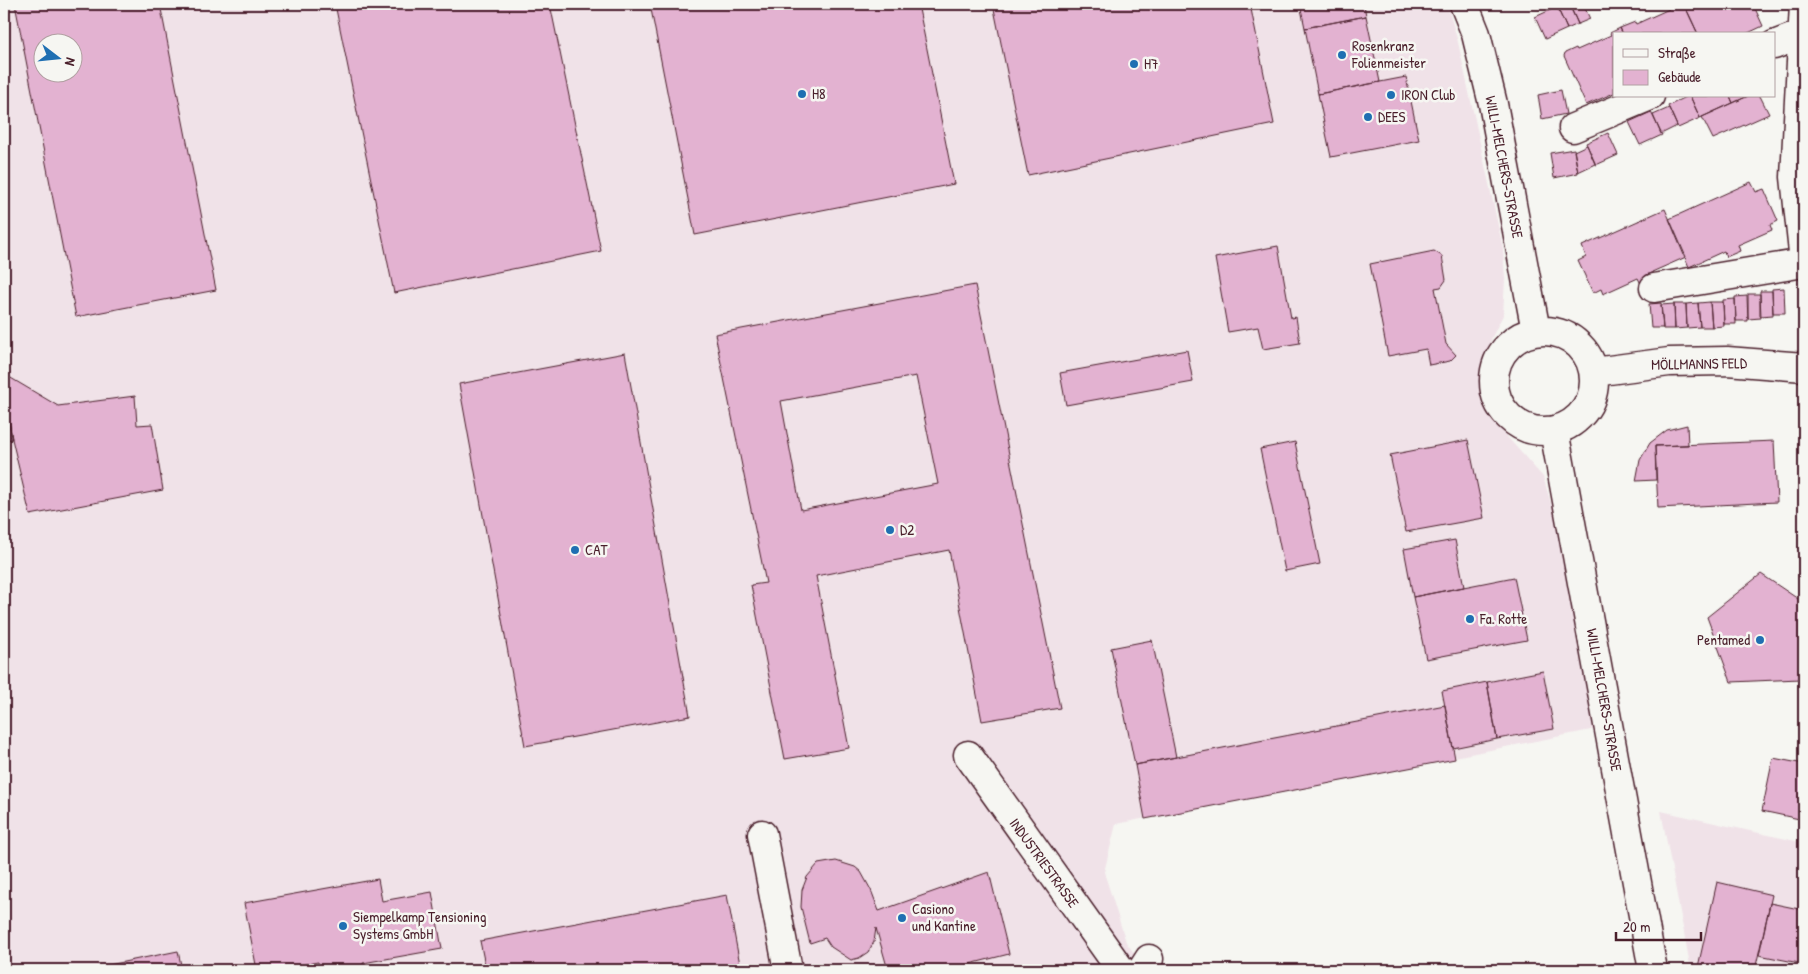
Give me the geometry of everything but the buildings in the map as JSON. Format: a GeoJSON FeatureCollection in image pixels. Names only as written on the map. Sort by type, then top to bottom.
{"type":"FeatureCollection","features":[{"type":"Feature","properties":{"kind":"street","name":"WILLI-MELCHERS-STRASSE"},"geometry":{"type":"LineString","coordinates":[[1464,4],[1476,34],[1493,104],[1536,332]]}},
{"type":"Feature","properties":{"kind":"street"},"geometry":{"type":"LineString","coordinates":[[1654,288],[1804,262],[1795,177],[1804,4]]}},
{"type":"Feature","properties":{"kind":"street"},"geometry":{"type":"LineString","coordinates":[[1776,44],[1802,34]]}},
{"type":"Feature","properties":{"kind":"street"},"geometry":{"type":"LineString","coordinates":[[1573,128],[1645,98]]}},
{"type":"Feature","properties":{"kind":"street"},"geometry":{"type":"LineString","coordinates":[[1551,331],[1566,336],[1579,344],[1588,357],[1594,372],[1594,387],[1590,402],[1581,415],[1569,425],[1554,430],[1539,431],[1523,427],[1510,418],[1500,406],[1495,390],[1494,375],[1499,359],[1508,346],[1521,337],[1536,332],[1551,331]]}},
{"type":"Feature","properties":{"kind":"street","name":"MÖLLMANNS FELD"},"geometry":{"type":"LineString","coordinates":[[1594,372],[1669,362],[1727,361],[1804,367]]}},
{"type":"Feature","properties":{"kind":"street","name":"WILLI-MELCHERS-STRASSE"},"geometry":{"type":"LineString","coordinates":[[1554,430],[1653,970]]}},
{"type":"Feature","properties":{"kind":"street","name":"INDUSTRIESTRASSE"},"geometry":{"type":"LineString","coordinates":[[968,755],[1121,970]]}},
{"type":"Feature","properties":{"kind":"street"},"geometry":{"type":"LineString","coordinates":[[762,834],[788,970]]}},
{"type":"Feature","properties":{"kind":"shaded area"},"geometry":{"type":"Polygon","coordinates":[[[4,4],[1445,4],[1448,8],[1458,42],[1503,248],[1505,279],[1503,315],[1492,337],[1479,382],[1494,422],[1543,477],[1556,519],[1596,729],[1116,824],[1104,872],[1126,942],[1146,970],[4,970],[4,4]]]}},
{"type":"Feature","properties":{"kind":"shaded area"},"geometry":{"type":"Polygon","coordinates":[[[1661,811],[1804,843],[1804,970],[1691,970],[1661,811]]]}},
{"type":"Feature","properties":{"kind":"place","name":"Rosenkranz Folienmeister"},"geometry":{"type":"Point","coordinates":[1342,55]}},
{"type":"Feature","properties":{"kind":"place","name":"H7"},"geometry":{"type":"Point","coordinates":[1134,64]}},
{"type":"Feature","properties":{"kind":"place","name":"H8"},"geometry":{"type":"Point","coordinates":[802,94]}},
{"type":"Feature","properties":{"kind":"place","name":"IRON Club"},"geometry":{"type":"Point","coordinates":[1391,95]}},
{"type":"Feature","properties":{"kind":"place","name":"DEES"},"geometry":{"type":"Point","coordinates":[1368,117]}},
{"type":"Feature","properties":{"kind":"place","name":"D2"},"geometry":{"type":"Point","coordinates":[890,530]}},
{"type":"Feature","properties":{"kind":"place","name":"CAT"},"geometry":{"type":"Point","coordinates":[575,550]}},
{"type":"Feature","properties":{"kind":"place","name":"Fa. Rotte"},"geometry":{"type":"Point","coordinates":[1470,619]}},
{"type":"Feature","properties":{"kind":"place","name":"Pentamed"},"geometry":{"type":"Point","coordinates":[1760,640]}},
{"type":"Feature","properties":{"kind":"place","name":"Casiono und Kantine"},"geometry":{"type":"Point","coordinates":[902,918]}},
{"type":"Feature","properties":{"kind":"place","name":"Siempelkamp Tensioning Systems GmbH"},"geometry":{"type":"Point","coordinates":[343,926]}}]}
